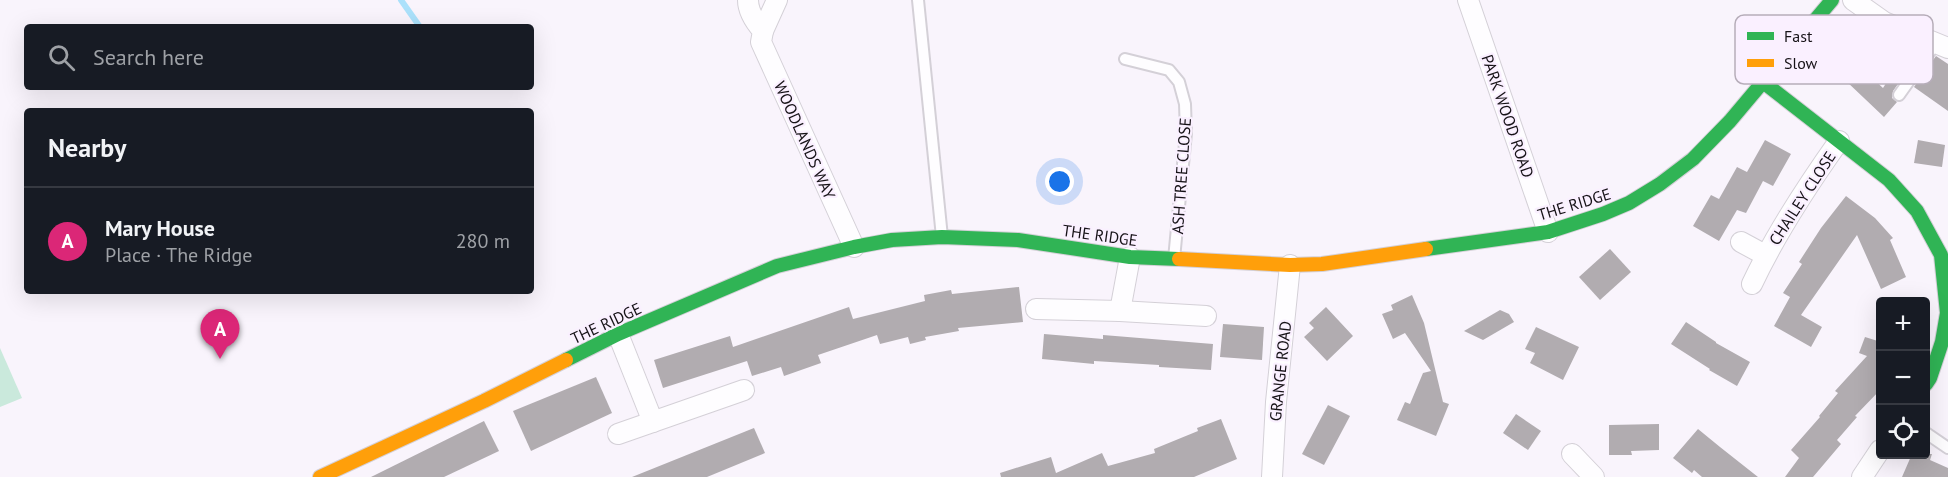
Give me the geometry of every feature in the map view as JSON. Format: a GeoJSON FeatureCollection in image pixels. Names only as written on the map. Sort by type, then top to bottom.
{"type":"FeatureCollection","features":[{"type":"Feature","properties":{"kind":"main road","name":"THE RIDGE"},"geometry":{"type":"LineString","coordinates":[[1819,15],[1832,0]]}},
{"type":"Feature","properties":{"kind":"main road","name":"THE RIDGE"},"geometry":{"type":"LineString","coordinates":[[320,477],[484,401],[618,334],[777,266],[854,247],[891,240],[942,237],[1018,240],[1130,257],[1290,265],[1322,264],[1548,232],[1629,203],[1660,184],[1693,159],[1731,121],[1761,84]]}},
{"type":"Feature","properties":{"kind":"main road"},"geometry":{"type":"LineString","coordinates":[[1766,84],[1889,180],[1917,211],[1941,255],[1947,291],[1948,313],[1942,342],[1930,378]]}},
{"type":"Feature","properties":{"kind":"street","name":"WOODLANDS WAY"},"geometry":{"type":"LineString","coordinates":[[748,0],[754,20],[763,31],[761,42],[854,247]]}},
{"type":"Feature","properties":{"kind":"street"},"geometry":{"type":"LineString","coordinates":[[763,31],[777,0]]}},
{"type":"Feature","properties":{"kind":"street","name":"PARK WOOD ROAD"},"geometry":{"type":"LineString","coordinates":[[1468,0],[1548,232]]}},
{"type":"Feature","properties":{"kind":"street"},"geometry":{"type":"LineString","coordinates":[[1853,0],[1874,15]]}},
{"type":"Feature","properties":{"kind":"street","name":"CHAILEY CLOSE"},"geometry":{"type":"LineString","coordinates":[[1752,284],[1765,255],[1839,141]]}},
{"type":"Feature","properties":{"kind":"street","name":"CHAILEY CLOSE"},"geometry":{"type":"LineString","coordinates":[[1740,242],[1765,255]]}},
{"type":"Feature","properties":{"kind":"street"},"geometry":{"type":"LineString","coordinates":[[1120,311],[1130,257]]}},
{"type":"Feature","properties":{"kind":"street","name":"GRANGE ROAD"},"geometry":{"type":"LineString","coordinates":[[1272,477],[1276,402],[1290,265]]}},
{"type":"Feature","properties":{"kind":"street"},"geometry":{"type":"LineString","coordinates":[[1036,309],[1206,316]]}},
{"type":"Feature","properties":{"kind":"street"},"geometry":{"type":"LineString","coordinates":[[618,334],[653,422]]}},
{"type":"Feature","properties":{"kind":"street"},"geometry":{"type":"LineString","coordinates":[[618,434],[744,390]]}},
{"type":"Feature","properties":{"kind":"street"},"geometry":{"type":"LineString","coordinates":[[1572,454],[1594,477]]}},
{"type":"Feature","properties":{"kind":"street"},"geometry":{"type":"LineString","coordinates":[[1862,477],[1876,457]]}},
{"type":"Feature","properties":{"kind":"lane"},"geometry":{"type":"LineString","coordinates":[[918,0],[942,237]]}},
{"type":"Feature","properties":{"kind":"lane","name":"ASH TREE CLOSE"},"geometry":{"type":"LineString","coordinates":[[1125,59],[1168,70],[1179,82],[1185,104],[1186,133],[1174,259]]}},
{"type":"Feature","properties":{"kind":"lane"},"geometry":{"type":"LineString","coordinates":[[1899,95],[1908,84]]}},
{"type":"Feature","properties":{"kind":"lane"},"geometry":{"type":"LineString","coordinates":[[1930,436],[1948,448]]}},
{"type":"Feature","properties":{"kind":"green space"},"geometry":{"type":"Polygon","coordinates":[[[0,348],[22,398],[0,407],[0,348]]]}},
{"type":"Feature","properties":{"kind":"building"},"geometry":{"type":"Polygon","coordinates":[[[1936,56],[1948,64],[1948,111],[1914,87],[1916,84],[1933,84],[1933,60],[1936,56]]]}},
{"type":"Feature","properties":{"kind":"building"},"geometry":{"type":"Polygon","coordinates":[[[1849,84],[1879,84],[1883,88],[1886,84],[1898,84],[1893,91],[1892,98],[1897,102],[1884,117],[1849,84]]]}},
{"type":"Feature","properties":{"kind":"building"},"geometry":{"type":"Polygon","coordinates":[[[1765,140],[1791,154],[1773,186],[1763,181],[1746,213],[1737,210],[1719,241],[1693,226],[1711,195],[1719,199],[1737,167],[1747,172],[1765,140]]]}},
{"type":"Feature","properties":{"kind":"building"},"geometry":{"type":"Polygon","coordinates":[[[1918,140],[1945,145],[1942,167],[1914,163],[1918,140]]]}},
{"type":"Feature","properties":{"kind":"building"},"geometry":{"type":"Polygon","coordinates":[[[1846,196],[1875,218],[1893,238],[1890,240],[1906,277],[1881,289],[1857,235],[1801,315],[1822,327],[1811,347],[1774,326],[1790,297],[1783,293],[1802,264],[1799,262],[1821,228],[1846,196]]]}},
{"type":"Feature","properties":{"kind":"building"},"geometry":{"type":"Polygon","coordinates":[[[1610,249],[1631,272],[1600,300],[1579,277],[1610,249]]]}},
{"type":"Feature","properties":{"kind":"building"},"geometry":{"type":"Polygon","coordinates":[[[1019,287],[1023,322],[958,328],[959,331],[925,337],[926,340],[910,344],[908,337],[880,344],[877,335],[818,355],[821,363],[784,376],[781,367],[752,376],[747,361],[663,388],[654,360],[730,336],[733,347],[849,307],[853,319],[925,301],[924,295],[951,290],[952,294],[1019,287]]]}},
{"type":"Feature","properties":{"kind":"building"},"geometry":{"type":"Polygon","coordinates":[[[1412,295],[1424,323],[1443,402],[1449,404],[1436,436],[1397,420],[1405,402],[1410,404],[1423,373],[1431,371],[1405,333],[1393,339],[1382,314],[1393,310],[1391,305],[1412,295]]]}},
{"type":"Feature","properties":{"kind":"building"},"geometry":{"type":"Polygon","coordinates":[[[1326,307],[1353,336],[1327,361],[1304,337],[1314,328],[1309,323],[1326,307]]]}},
{"type":"Feature","properties":{"kind":"building"},"geometry":{"type":"Polygon","coordinates":[[[1500,310],[1509,314],[1514,322],[1483,340],[1464,331],[1500,310]]]}},
{"type":"Feature","properties":{"kind":"building"},"geometry":{"type":"Polygon","coordinates":[[[1686,322],[1716,343],[1750,362],[1737,386],[1671,344],[1686,322]]]}},
{"type":"Feature","properties":{"kind":"building"},"geometry":{"type":"Polygon","coordinates":[[[1223,324],[1264,327],[1262,360],[1220,357],[1223,324]]]}},
{"type":"Feature","properties":{"kind":"building"},"geometry":{"type":"Polygon","coordinates":[[[1536,327],[1579,347],[1563,380],[1530,363],[1535,353],[1525,349],[1536,327]]]}},
{"type":"Feature","properties":{"kind":"building"},"geometry":{"type":"Polygon","coordinates":[[[1044,334],[1103,339],[1103,335],[1213,344],[1211,370],[1042,359],[1044,334]]]}},
{"type":"Feature","properties":{"kind":"building"},"geometry":{"type":"Polygon","coordinates":[[[1865,337],[1876,340],[1876,394],[1855,416],[1857,417],[1837,440],[1841,444],[1813,477],[1785,477],[1799,458],[1791,450],[1838,393],[1835,391],[1867,356],[1859,353],[1865,337]]]}},
{"type":"Feature","properties":{"kind":"building"},"geometry":{"type":"Polygon","coordinates":[[[596,377],[612,413],[531,451],[513,411],[596,377]]]}},
{"type":"Feature","properties":{"kind":"building"},"geometry":{"type":"Polygon","coordinates":[[[1328,405],[1350,416],[1324,465],[1302,454],[1328,405]]]}},
{"type":"Feature","properties":{"kind":"building"},"geometry":{"type":"Polygon","coordinates":[[[1516,414],[1541,431],[1528,450],[1503,433],[1516,414]]]}},
{"type":"Feature","properties":{"kind":"building"},"geometry":{"type":"Polygon","coordinates":[[[1221,419],[1237,459],[1194,477],[1001,477],[1000,473],[1051,457],[1056,473],[1102,453],[1108,466],[1155,453],[1154,449],[1221,419]]]}},
{"type":"Feature","properties":{"kind":"building"},"geometry":{"type":"Polygon","coordinates":[[[484,421],[499,451],[444,477],[371,477],[484,421]]]}},
{"type":"Feature","properties":{"kind":"building"},"geometry":{"type":"Polygon","coordinates":[[[1659,424],[1659,450],[1631,451],[1632,455],[1609,455],[1609,425],[1659,424]]]}},
{"type":"Feature","properties":{"kind":"building"},"geometry":{"type":"Polygon","coordinates":[[[754,428],[765,453],[707,477],[632,477],[754,428]]]}},
{"type":"Feature","properties":{"kind":"building"},"geometry":{"type":"Polygon","coordinates":[[[1698,429],[1758,477],[1702,477],[1694,470],[1692,473],[1673,458],[1698,429]]]}},
{"type":"Feature","properties":{"kind":"building"},"geometry":{"type":"Polygon","coordinates":[[[1930,454],[1932,454],[1930,460],[1948,468],[1948,477],[1902,477],[1910,459],[1930,459],[1930,454]]]}},
{"type":"Feature","properties":{"kind":"waterway"},"geometry":{"type":"LineString","coordinates":[[401,0],[418,24]]}},
{"type":"Feature","properties":{"kind":"traffic: fast"},"geometry":{"type":"LineString","coordinates":[[1819,15],[1832,0]]}},
{"type":"Feature","properties":{"kind":"traffic: fast"},"geometry":{"type":"LineString","coordinates":[[1426,249],[1548,232],[1629,203],[1660,184],[1693,159],[1730,121],[1761,84]]}},
{"type":"Feature","properties":{"kind":"traffic: fast"},"geometry":{"type":"LineString","coordinates":[[1766,84],[1889,180],[1917,211],[1941,255],[1947,313],[1942,342],[1930,378]]}},
{"type":"Feature","properties":{"kind":"traffic: fast"},"geometry":{"type":"LineString","coordinates":[[566,360],[618,334],[777,266],[892,240],[942,237],[1018,240],[1130,257],[1179,259]]}},
{"type":"Feature","properties":{"kind":"traffic: slow"},"geometry":{"type":"LineString","coordinates":[[1179,259],[1290,265],[1322,264],[1426,249]]}},
{"type":"Feature","properties":{"kind":"traffic: slow"},"geometry":{"type":"LineString","coordinates":[[320,477],[484,401],[566,360]]}},
{"type":"Feature","properties":{"kind":"place","name":"Mary House"},"geometry":{"type":"Point","coordinates":[220,359]}}]}
